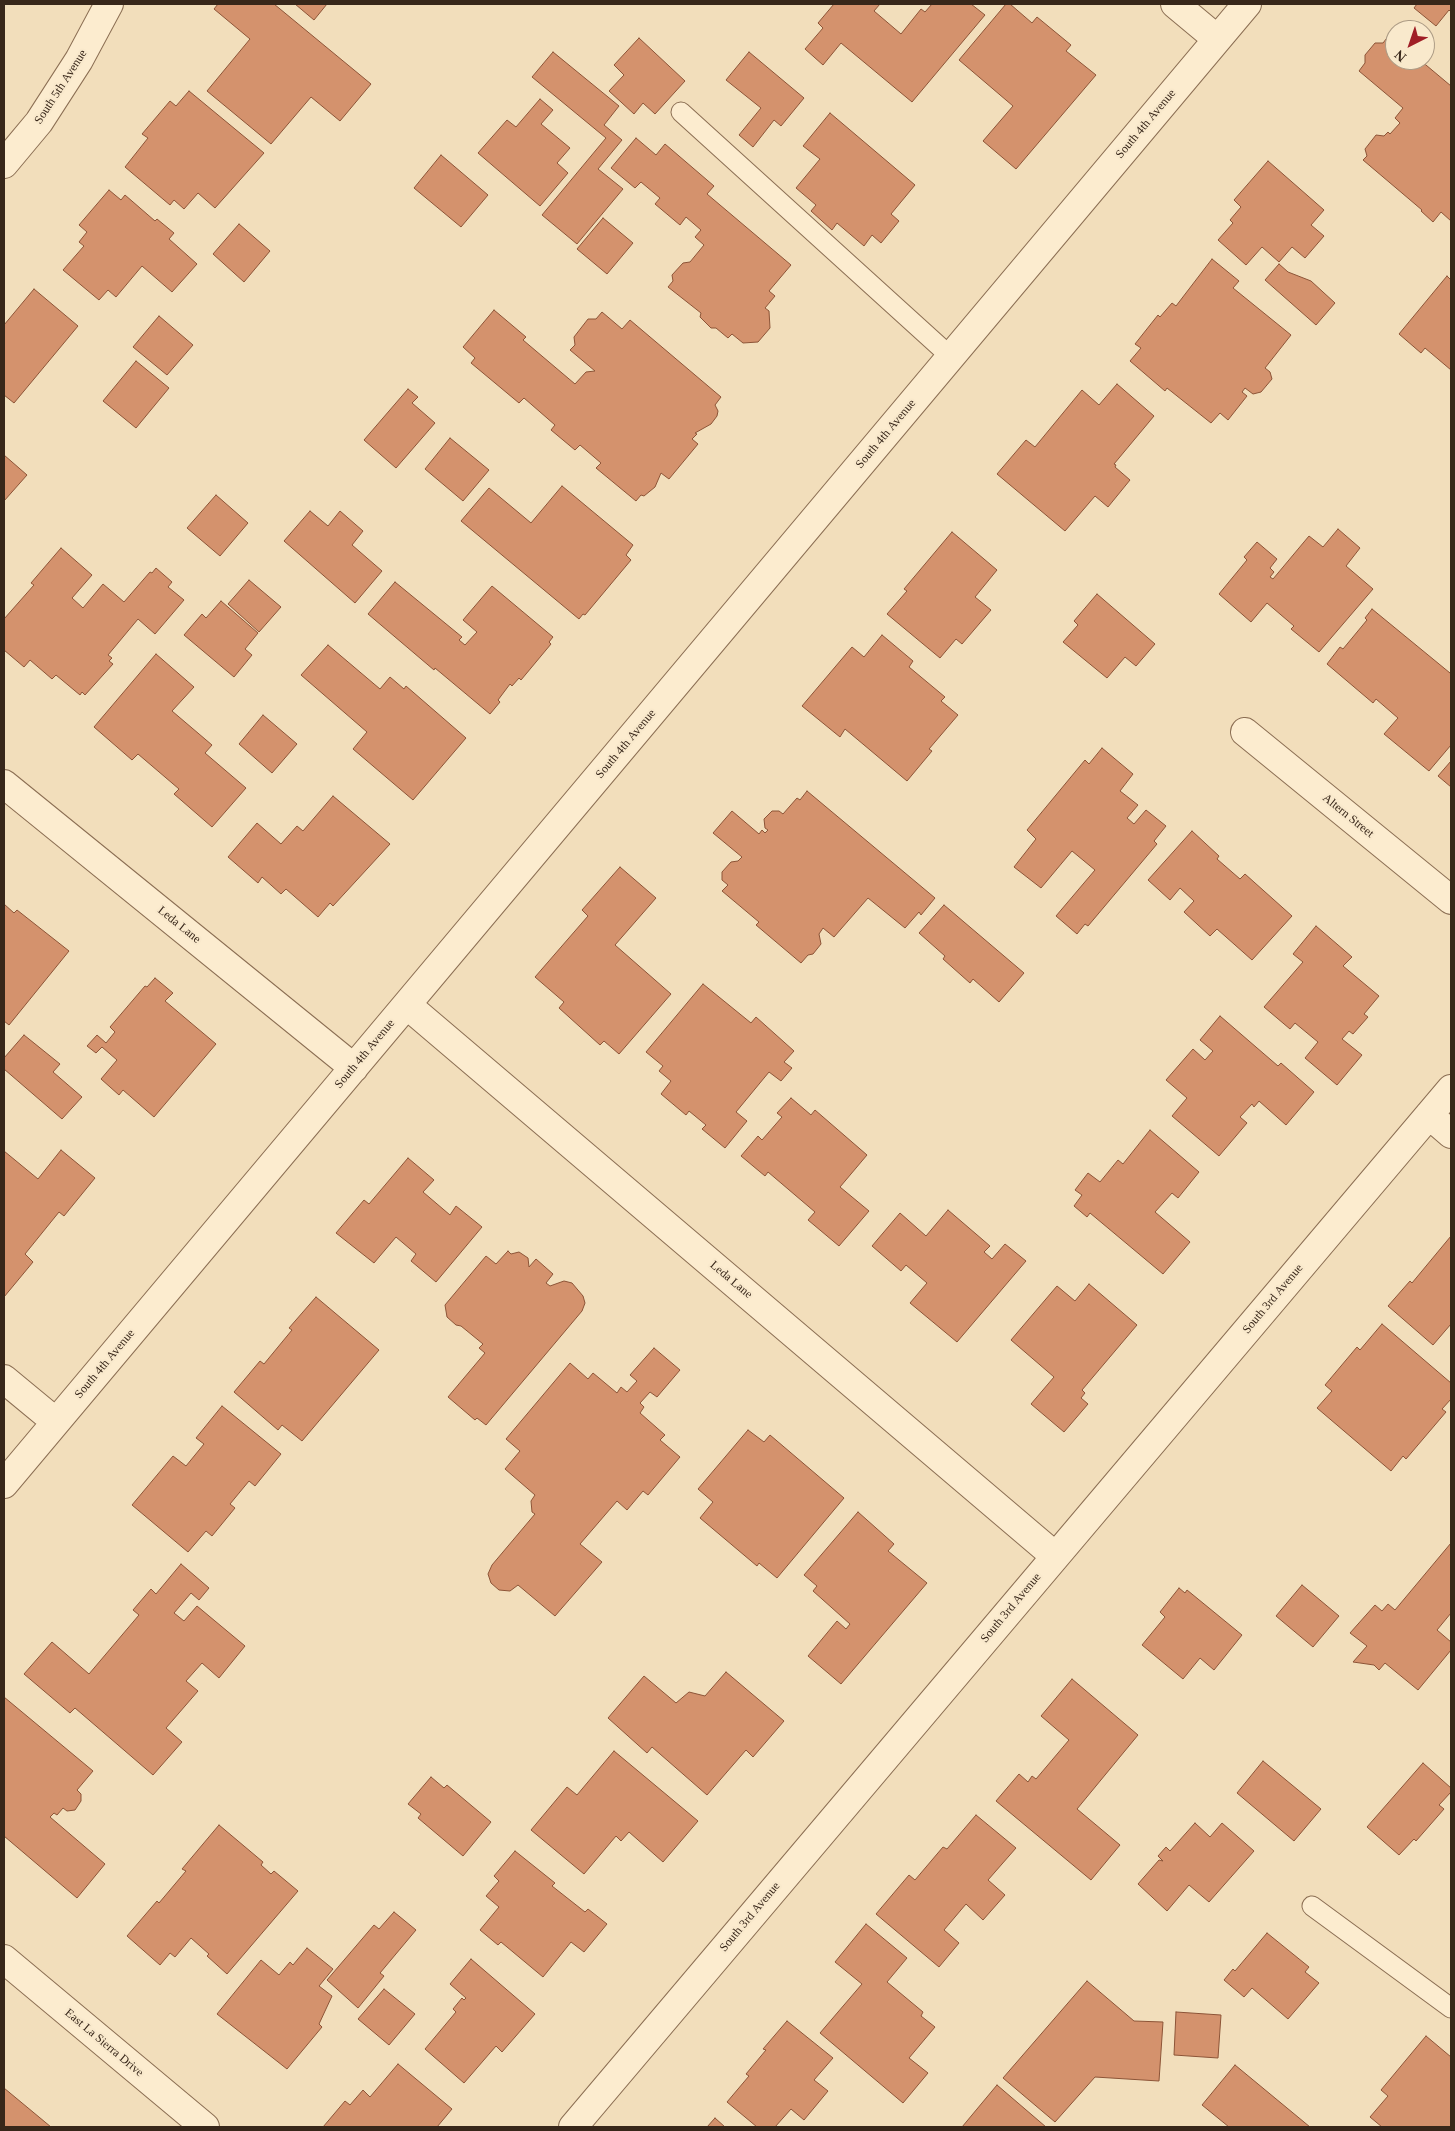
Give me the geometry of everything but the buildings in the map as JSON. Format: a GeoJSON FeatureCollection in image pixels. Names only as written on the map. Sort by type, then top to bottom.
{"type":"FeatureCollection","features":[{"type":"Feature","properties":{"kind":"street","name":"South 5th Avenue"},"geometry":{"type":"LineString","coordinates":[[4,164],[39,122],[79,60],[109,4]]}},
{"type":"Feature","properties":{"kind":"street"},"geometry":{"type":"LineString","coordinates":[[1175,4],[1217,39]]}},
{"type":"Feature","properties":{"kind":"street","name":"South 4th Avenue"},"geometry":{"type":"LineString","coordinates":[[4,1484],[1248,4]]}},
{"type":"Feature","properties":{"kind":"street","name":"Altern Street"},"geometry":{"type":"LineString","coordinates":[[1245,732],[1451,900]]}},
{"type":"Feature","properties":{"kind":"street","name":"Leda Lane"},"geometry":{"type":"LineString","coordinates":[[4,784],[354,1068]]}},
{"type":"Feature","properties":{"kind":"street","name":"Leda Lane"},"geometry":{"type":"LineString","coordinates":[[407,1004],[1055,1556]]}},
{"type":"Feature","properties":{"kind":"street","name":"South 3rd Avenue"},"geometry":{"type":"LineString","coordinates":[[573,2127],[1451,1089]]}},
{"type":"Feature","properties":{"kind":"street"},"geometry":{"type":"LineString","coordinates":[[1428,1116],[1451,1134]]}},
{"type":"Feature","properties":{"kind":"street"},"geometry":{"type":"LineString","coordinates":[[4,1379],[56,1422]]}},
{"type":"Feature","properties":{"kind":"street","name":"East La Sierra Drive"},"geometry":{"type":"LineString","coordinates":[[4,1959],[205,2127]]}},
{"type":"Feature","properties":{"kind":"lane"},"geometry":{"type":"LineString","coordinates":[[681,112],[951,356]]}},
{"type":"Feature","properties":{"kind":"lane"},"geometry":{"type":"LineString","coordinates":[[1312,1906],[1451,2008]]}}]}
